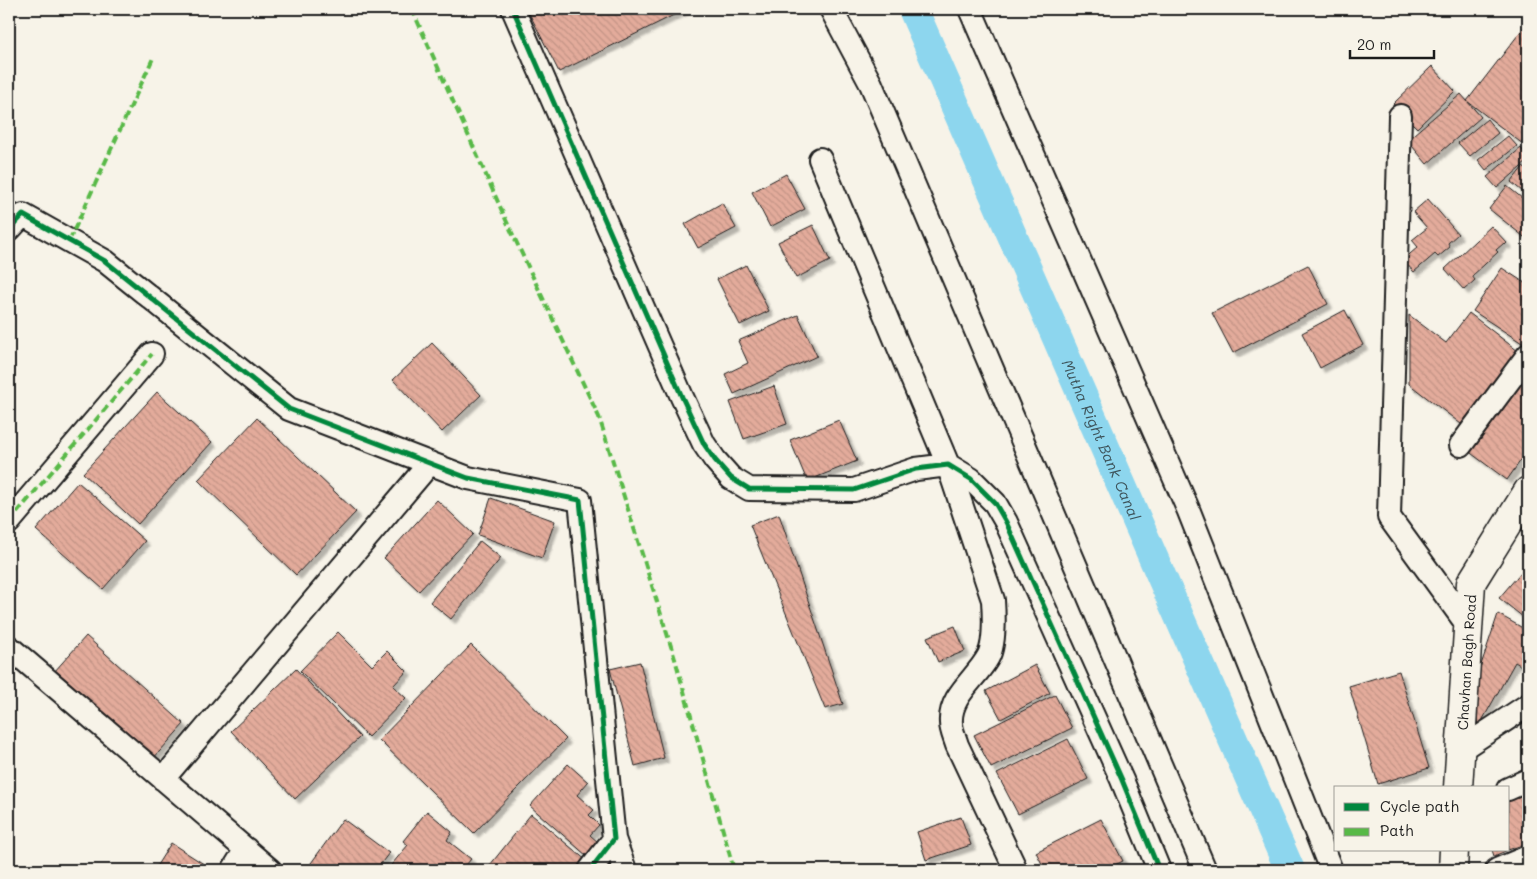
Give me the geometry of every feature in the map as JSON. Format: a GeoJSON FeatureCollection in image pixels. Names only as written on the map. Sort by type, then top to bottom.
{"type":"FeatureCollection","features":[{"type":"Feature","properties":{"kind":"street"},"geometry":{"type":"LineString","coordinates":[[513,9],[682,397],[704,444],[716,460],[731,478],[750,489],[854,490],[916,468],[948,465],[972,479],[995,503],[1006,522],[1122,780],[1159,870]]}},
{"type":"Feature","properties":{"kind":"street"},"geometry":{"type":"LineString","coordinates":[[831,9],[871,84],[1205,870]]}},
{"type":"Feature","properties":{"kind":"street"},"geometry":{"type":"LineString","coordinates":[[970,9],[1188,509],[1330,870]]}},
{"type":"Feature","properties":{"kind":"street"},"geometry":{"type":"LineString","coordinates":[[1400,116],[1389,517],[1469,627]]}},
{"type":"Feature","properties":{"kind":"street"},"geometry":{"type":"LineString","coordinates":[[820,159],[948,465],[992,600],[994,615],[989,656],[958,697],[952,708],[951,724],[957,745],[1016,870]]}},
{"type":"Feature","properties":{"kind":"street"},"geometry":{"type":"LineString","coordinates":[[9,230],[23,215],[105,261],[289,409],[468,478],[580,500],[614,839],[625,870]]}},
{"type":"Feature","properties":{"kind":"street"},"geometry":{"type":"LineString","coordinates":[[9,522],[152,354]]}},
{"type":"Feature","properties":{"kind":"street"},"geometry":{"type":"LineString","coordinates":[[1461,444],[1528,355]]}},
{"type":"Feature","properties":{"kind":"street"},"geometry":{"type":"LineString","coordinates":[[163,779],[430,464]]}},
{"type":"Feature","properties":{"kind":"street","name":"Chavhan Bagh Road"},"geometry":{"type":"LineString","coordinates":[[1458,786],[1471,583],[1528,492]]}},
{"type":"Feature","properties":{"kind":"street"},"geometry":{"type":"LineString","coordinates":[[9,647],[270,870]]}},
{"type":"Feature","properties":{"kind":"street"},"geometry":{"type":"LineString","coordinates":[[1460,750],[1528,705]]}},
{"type":"Feature","properties":{"kind":"street"},"geometry":{"type":"LineString","coordinates":[[1510,788],[1528,780]]}},
{"type":"Feature","properties":{"kind":"street"},"geometry":{"type":"LineString","coordinates":[[590,870],[614,839]]}},
{"type":"Feature","properties":{"kind":"street"},"geometry":{"type":"LineString","coordinates":[[233,870],[246,849]]}},
{"type":"Feature","properties":{"kind":"street"},"geometry":{"type":"LineString","coordinates":[[1453,870],[1454,852]]}},
{"type":"Feature","properties":{"kind":"street"},"geometry":{"type":"LineString","coordinates":[[1497,870],[1528,857]]}},
{"type":"Feature","properties":{"kind":"building"},"geometry":{"type":"Polygon","coordinates":[[[527,9],[686,9],[559,72],[527,9]]]}},
{"type":"Feature","properties":{"kind":"building"},"geometry":{"type":"Polygon","coordinates":[[[1525,26],[1528,28],[1528,148],[1467,101],[1525,26]]]}},
{"type":"Feature","properties":{"kind":"building"},"geometry":{"type":"Polygon","coordinates":[[[1432,66],[1455,91],[1417,128],[1393,104],[1432,66]]]}},
{"type":"Feature","properties":{"kind":"building"},"geometry":{"type":"Polygon","coordinates":[[[1461,94],[1481,117],[1427,164],[1407,140],[1461,94]]]}},
{"type":"Feature","properties":{"kind":"building"},"geometry":{"type":"Polygon","coordinates":[[[1487,119],[1498,133],[1470,156],[1458,143],[1487,119]]]}},
{"type":"Feature","properties":{"kind":"building"},"geometry":{"type":"Polygon","coordinates":[[[1508,136],[1517,146],[1486,170],[1478,160],[1508,136]]]}},
{"type":"Feature","properties":{"kind":"building"},"geometry":{"type":"Polygon","coordinates":[[[1521,148],[1528,161],[1497,188],[1487,177],[1521,148]]]}},
{"type":"Feature","properties":{"kind":"building"},"geometry":{"type":"Polygon","coordinates":[[[1523,167],[1528,171],[1528,196],[1511,182],[1523,167]]]}},
{"type":"Feature","properties":{"kind":"building"},"geometry":{"type":"Polygon","coordinates":[[[786,174],[805,209],[770,227],[752,192],[786,174]]]}},
{"type":"Feature","properties":{"kind":"building"},"geometry":{"type":"Polygon","coordinates":[[[1507,186],[1528,203],[1528,240],[1489,209],[1507,186]]]}},
{"type":"Feature","properties":{"kind":"building"},"geometry":{"type":"Polygon","coordinates":[[[1428,199],[1458,234],[1448,243],[1450,247],[1438,257],[1435,254],[1414,272],[1403,260],[1418,247],[1412,240],[1427,228],[1413,212],[1428,199]]]}},
{"type":"Feature","properties":{"kind":"building"},"geometry":{"type":"Polygon","coordinates":[[[722,203],[736,228],[698,248],[685,224],[722,203]]]}},
{"type":"Feature","properties":{"kind":"building"},"geometry":{"type":"Polygon","coordinates":[[[813,225],[830,261],[796,278],[778,242],[813,225]]]}},
{"type":"Feature","properties":{"kind":"building"},"geometry":{"type":"Polygon","coordinates":[[[1491,226],[1507,243],[1505,245],[1504,243],[1496,250],[1498,252],[1472,276],[1475,280],[1464,290],[1445,269],[1491,226]]]}},
{"type":"Feature","properties":{"kind":"building"},"geometry":{"type":"Polygon","coordinates":[[[746,265],[769,311],[740,325],[717,279],[746,265]]]}},
{"type":"Feature","properties":{"kind":"building"},"geometry":{"type":"Polygon","coordinates":[[[1308,265],[1328,304],[1233,353],[1212,313],[1308,265]]]}},
{"type":"Feature","properties":{"kind":"building"},"geometry":{"type":"Polygon","coordinates":[[[1502,268],[1528,285],[1528,334],[1522,343],[1473,311],[1502,268]]]}},
{"type":"Feature","properties":{"kind":"building"},"geometry":{"type":"Polygon","coordinates":[[[1345,310],[1363,345],[1320,368],[1302,333],[1345,310]]]}},
{"type":"Feature","properties":{"kind":"building"},"geometry":{"type":"Polygon","coordinates":[[[1469,313],[1518,351],[1461,424],[1409,384],[1409,315],[1446,343],[1469,313]]]}},
{"type":"Feature","properties":{"kind":"building"},"geometry":{"type":"Polygon","coordinates":[[[798,315],[817,356],[734,394],[725,374],[748,363],[738,341],[798,315]]]}},
{"type":"Feature","properties":{"kind":"building"},"geometry":{"type":"Polygon","coordinates":[[[432,343],[481,395],[442,432],[393,380],[432,343]]]}},
{"type":"Feature","properties":{"kind":"building"},"geometry":{"type":"Polygon","coordinates":[[[1528,366],[1528,450],[1507,480],[1468,451],[1528,366]]]}},
{"type":"Feature","properties":{"kind":"building"},"geometry":{"type":"Polygon","coordinates":[[[774,386],[787,424],[744,439],[730,402],[774,386]]]}},
{"type":"Feature","properties":{"kind":"building"},"geometry":{"type":"Polygon","coordinates":[[[157,392],[212,442],[138,524],[83,473],[157,392]]]}},
{"type":"Feature","properties":{"kind":"building"},"geometry":{"type":"Polygon","coordinates":[[[257,418],[356,512],[296,575],[198,480],[257,418]]]}},
{"type":"Feature","properties":{"kind":"building"},"geometry":{"type":"Polygon","coordinates":[[[839,420],[857,461],[807,481],[790,440],[839,420]]]}},
{"type":"Feature","properties":{"kind":"building"},"geometry":{"type":"Polygon","coordinates":[[[78,482],[145,541],[103,589],[36,530],[78,482]]]}},
{"type":"Feature","properties":{"kind":"building"},"geometry":{"type":"Polygon","coordinates":[[[491,498],[555,521],[542,558],[478,535],[491,498]]]}},
{"type":"Feature","properties":{"kind":"building"},"geometry":{"type":"Polygon","coordinates":[[[437,500],[473,534],[419,591],[384,558],[437,500]]]}},
{"type":"Feature","properties":{"kind":"building"},"geometry":{"type":"Polygon","coordinates":[[[779,514],[843,704],[825,709],[750,525],[779,514]]]}},
{"type":"Feature","properties":{"kind":"building"},"geometry":{"type":"Polygon","coordinates":[[[480,541],[501,558],[451,619],[430,602],[480,541]]]}},
{"type":"Feature","properties":{"kind":"building"},"geometry":{"type":"Polygon","coordinates":[[[1528,564],[1528,621],[1499,598],[1528,564]]]}},
{"type":"Feature","properties":{"kind":"building"},"geometry":{"type":"Polygon","coordinates":[[[1498,614],[1528,631],[1528,670],[1515,662],[1478,728],[1474,686],[1498,614]]]}},
{"type":"Feature","properties":{"kind":"building"},"geometry":{"type":"Polygon","coordinates":[[[955,626],[965,651],[938,662],[927,637],[955,626]]]}},
{"type":"Feature","properties":{"kind":"building"},"geometry":{"type":"Polygon","coordinates":[[[338,632],[372,666],[387,651],[407,671],[393,686],[406,698],[368,737],[300,671],[338,632]]]}},
{"type":"Feature","properties":{"kind":"building"},"geometry":{"type":"Polygon","coordinates":[[[86,636],[184,724],[152,760],[54,672],[86,636]]]}},
{"type":"Feature","properties":{"kind":"building"},"geometry":{"type":"Polygon","coordinates":[[[471,645],[566,739],[474,833],[379,740],[471,645]]]}},
{"type":"Feature","properties":{"kind":"building"},"geometry":{"type":"Polygon","coordinates":[[[640,662],[664,758],[635,766],[610,669],[640,662]]]}},
{"type":"Feature","properties":{"kind":"building"},"geometry":{"type":"Polygon","coordinates":[[[1035,665],[1050,693],[1001,719],[986,691],[1035,665]]]}},
{"type":"Feature","properties":{"kind":"building"},"geometry":{"type":"Polygon","coordinates":[[[296,669],[360,737],[295,799],[231,731],[296,669]]]}},
{"type":"Feature","properties":{"kind":"building"},"geometry":{"type":"Polygon","coordinates":[[[1399,671],[1429,768],[1378,784],[1349,686],[1399,671]]]}},
{"type":"Feature","properties":{"kind":"building"},"geometry":{"type":"Polygon","coordinates":[[[1055,695],[1072,728],[991,768],[974,735],[1055,695]]]}},
{"type":"Feature","properties":{"kind":"building"},"geometry":{"type":"Polygon","coordinates":[[[1068,739],[1088,779],[1018,814],[997,774],[1068,739]]]}},
{"type":"Feature","properties":{"kind":"building"},"geometry":{"type":"Polygon","coordinates":[[[568,764],[588,782],[577,795],[594,810],[589,815],[599,825],[590,835],[599,843],[587,856],[530,806],[568,764]]]}},
{"type":"Feature","properties":{"kind":"building"},"geometry":{"type":"Polygon","coordinates":[[[1528,791],[1528,843],[1510,849],[1510,798],[1528,791]]]}},
{"type":"Feature","properties":{"kind":"building"},"geometry":{"type":"Polygon","coordinates":[[[427,811],[452,832],[447,840],[471,859],[462,870],[387,870],[408,845],[403,841],[427,811]]]}},
{"type":"Feature","properties":{"kind":"building"},"geometry":{"type":"Polygon","coordinates":[[[531,814],[587,861],[579,870],[496,870],[490,865],[531,814]]]}},
{"type":"Feature","properties":{"kind":"building"},"geometry":{"type":"Polygon","coordinates":[[[961,817],[971,845],[926,860],[917,832],[961,817]]]}},
{"type":"Feature","properties":{"kind":"building"},"geometry":{"type":"Polygon","coordinates":[[[343,819],[389,853],[376,870],[306,870],[343,819]]]}},
{"type":"Feature","properties":{"kind":"building"},"geometry":{"type":"Polygon","coordinates":[[[1101,819],[1123,861],[1105,870],[1045,870],[1036,852],[1101,819]]]}},
{"type":"Feature","properties":{"kind":"building"},"geometry":{"type":"Polygon","coordinates":[[[171,843],[213,870],[154,870],[171,843]]]}},
{"type":"Feature","properties":{"kind":"building"},"geometry":{"type":"Polygon","coordinates":[[[1493,852],[1503,852],[1494,856],[1493,852]]]}},
{"type":"Feature","properties":{"kind":"waterway","name":"Mutha Right Bank Canal"},"geometry":{"type":"LineString","coordinates":[[913,9],[1290,870]]}},
{"type":"Feature","properties":{"kind":"marked path"},"geometry":{"type":"LineString","coordinates":[[412,9],[506,220],[599,417],[675,659],[734,870]]}},
{"type":"Feature","properties":{"kind":"marked path"},"geometry":{"type":"LineString","coordinates":[[69,241],[154,56]]}},
{"type":"Feature","properties":{"kind":"marked path"},"geometry":{"type":"LineString","coordinates":[[9,522],[152,354]]}},
{"type":"Feature","properties":{"kind":"cycle path"},"geometry":{"type":"LineString","coordinates":[[513,9],[682,397],[704,444],[715,460],[731,478],[749,489],[854,490],[916,469],[948,465],[971,479],[995,503],[1006,522],[1122,780],[1159,870]]}},
{"type":"Feature","properties":{"kind":"cycle path"},"geometry":{"type":"LineString","coordinates":[[9,230],[23,215],[105,261],[289,409],[468,478],[580,500],[614,839],[590,870]]}}]}
